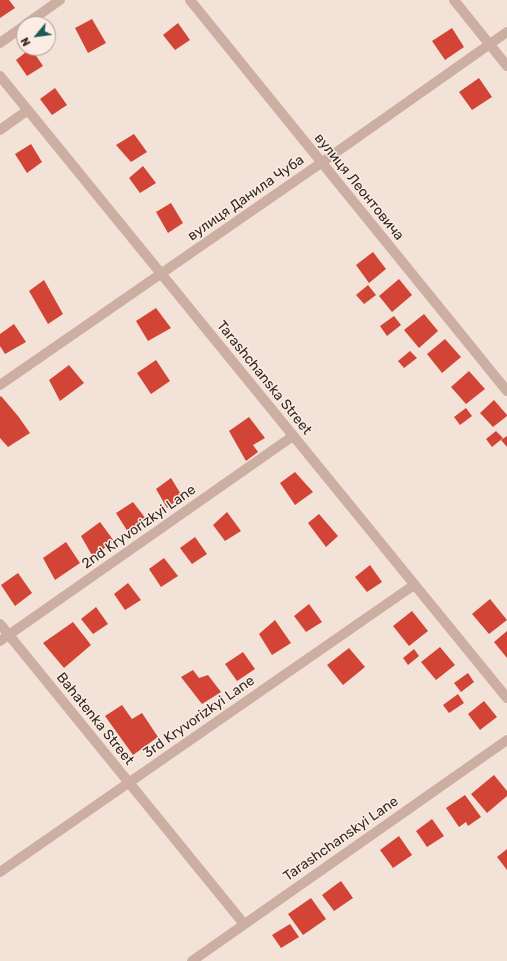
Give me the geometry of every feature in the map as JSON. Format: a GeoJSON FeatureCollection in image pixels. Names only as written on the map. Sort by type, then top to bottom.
{"type":"FeatureCollection","features":[{"type":"Feature","properties":{"kind":"street"},"geometry":{"type":"LineString","coordinates":[[38,16],[60,0]]}},
{"type":"Feature","properties":{"kind":"street","name":"вулиця Леонтовича"},"geometry":{"type":"LineString","coordinates":[[190,0],[507,391]]}},
{"type":"Feature","properties":{"kind":"street"},"geometry":{"type":"LineString","coordinates":[[454,0],[507,66]]}},
{"type":"Feature","properties":{"kind":"street"},"geometry":{"type":"LineString","coordinates":[[0,43],[16,31]]}},
{"type":"Feature","properties":{"kind":"street","name":"вулиця Данила Чуба"},"geometry":{"type":"LineString","coordinates":[[0,385],[507,32]]}},
{"type":"Feature","properties":{"kind":"street","name":"Tarashchanska Street"},"geometry":{"type":"LineString","coordinates":[[0,76],[507,698]]}},
{"type":"Feature","properties":{"kind":"street"},"geometry":{"type":"LineString","coordinates":[[0,130],[28,110]]}},
{"type":"Feature","properties":{"kind":"street","name":"2nd Kryvorizkyi Lane"},"geometry":{"type":"LineString","coordinates":[[0,641],[293,436]]}},
{"type":"Feature","properties":{"kind":"street","name":"3rd Kryvorizkyi Lane"},"geometry":{"type":"LineString","coordinates":[[0,872],[414,585]]}},
{"type":"Feature","properties":{"kind":"street","name":"Bahatenka Street"},"geometry":{"type":"LineString","coordinates":[[0,624],[244,924]]}},
{"type":"Feature","properties":{"kind":"street","name":"Tarashchanskyi Lane"},"geometry":{"type":"LineString","coordinates":[[192,961],[507,740]]}},
{"type":"Feature","properties":{"kind":"building"},"geometry":{"type":"Polygon","coordinates":[[[0,0],[9,0],[15,8],[0,18],[0,0]]]}},
{"type":"Feature","properties":{"kind":"building"},"geometry":{"type":"Polygon","coordinates":[[[92,19],[106,43],[88,53],[75,28],[92,19]]]}},
{"type":"Feature","properties":{"kind":"building"},"geometry":{"type":"Polygon","coordinates":[[[178,23],[190,40],[175,50],[163,35],[178,23]]]}},
{"type":"Feature","properties":{"kind":"building"},"geometry":{"type":"Polygon","coordinates":[[[452,28],[464,47],[445,60],[432,41],[452,28]]]}},
{"type":"Feature","properties":{"kind":"building"},"geometry":{"type":"Polygon","coordinates":[[[21,56],[36,56],[43,66],[27,76],[16,60],[21,56]]]}},
{"type":"Feature","properties":{"kind":"building"},"geometry":{"type":"Polygon","coordinates":[[[479,78],[492,97],[472,110],[459,92],[479,78]]]}},
{"type":"Feature","properties":{"kind":"building"},"geometry":{"type":"Polygon","coordinates":[[[55,88],[67,105],[52,115],[40,99],[55,88]]]}},
{"type":"Feature","properties":{"kind":"building"},"geometry":{"type":"Polygon","coordinates":[[[134,134],[147,152],[131,162],[116,145],[134,134]]]}},
{"type":"Feature","properties":{"kind":"building"},"geometry":{"type":"Polygon","coordinates":[[[31,144],[42,162],[27,173],[15,154],[31,144]]]}},
{"type":"Feature","properties":{"kind":"building"},"geometry":{"type":"Polygon","coordinates":[[[143,166],[156,183],[140,193],[129,178],[143,166]]]}},
{"type":"Feature","properties":{"kind":"building"},"geometry":{"type":"Polygon","coordinates":[[[171,203],[183,223],[168,233],[156,212],[171,203]]]}},
{"type":"Feature","properties":{"kind":"building"},"geometry":{"type":"Polygon","coordinates":[[[373,252],[386,269],[369,283],[356,265],[373,252]]]}},
{"type":"Feature","properties":{"kind":"building"},"geometry":{"type":"Polygon","coordinates":[[[399,279],[412,295],[392,312],[379,296],[399,279]]]}},
{"type":"Feature","properties":{"kind":"building"},"geometry":{"type":"Polygon","coordinates":[[[44,280],[63,314],[48,324],[29,291],[44,280]]]}},
{"type":"Feature","properties":{"kind":"building"},"geometry":{"type":"Polygon","coordinates":[[[368,285],[376,295],[364,304],[356,295],[368,285]]]}},
{"type":"Feature","properties":{"kind":"building"},"geometry":{"type":"Polygon","coordinates":[[[156,308],[171,328],[148,341],[136,321],[156,308]]]}},
{"type":"Feature","properties":{"kind":"building"},"geometry":{"type":"Polygon","coordinates":[[[424,314],[438,331],[419,348],[404,330],[424,314]]]}},
{"type":"Feature","properties":{"kind":"building"},"geometry":{"type":"Polygon","coordinates":[[[394,316],[401,325],[387,336],[380,326],[394,316]]]}},
{"type":"Feature","properties":{"kind":"building"},"geometry":{"type":"Polygon","coordinates":[[[14,324],[26,342],[5,354],[0,346],[0,334],[14,324]]]}},
{"type":"Feature","properties":{"kind":"building"},"geometry":{"type":"Polygon","coordinates":[[[445,339],[461,357],[442,373],[427,354],[445,339]]]}},
{"type":"Feature","properties":{"kind":"building"},"geometry":{"type":"Polygon","coordinates":[[[410,351],[417,358],[404,368],[398,361],[410,351]]]}},
{"type":"Feature","properties":{"kind":"building"},"geometry":{"type":"Polygon","coordinates":[[[156,360],[170,381],[151,394],[137,373],[156,360]]]}},
{"type":"Feature","properties":{"kind":"building"},"geometry":{"type":"Polygon","coordinates":[[[69,365],[84,383],[60,401],[49,380],[69,365]]]}},
{"type":"Feature","properties":{"kind":"building"},"geometry":{"type":"Polygon","coordinates":[[[469,371],[485,389],[466,404],[451,387],[469,371]]]}},
{"type":"Feature","properties":{"kind":"building"},"geometry":{"type":"Polygon","coordinates":[[[1,396],[30,433],[8,447],[0,438],[1,396]]]}},
{"type":"Feature","properties":{"kind":"building"},"geometry":{"type":"Polygon","coordinates":[[[494,400],[507,416],[493,427],[480,413],[494,400]]]}},
{"type":"Feature","properties":{"kind":"building"},"geometry":{"type":"Polygon","coordinates":[[[466,408],[472,416],[460,425],[454,417],[466,408]]]}},
{"type":"Feature","properties":{"kind":"building"},"geometry":{"type":"Polygon","coordinates":[[[249,417],[265,438],[253,445],[258,452],[246,461],[229,431],[249,417]]]}},
{"type":"Feature","properties":{"kind":"building"},"geometry":{"type":"Polygon","coordinates":[[[496,431],[503,438],[492,447],[486,439],[496,431]]]}},
{"type":"Feature","properties":{"kind":"building"},"geometry":{"type":"Polygon","coordinates":[[[507,436],[507,447],[501,440],[507,436]]]}},
{"type":"Feature","properties":{"kind":"building"},"geometry":{"type":"Polygon","coordinates":[[[295,472],[313,492],[295,505],[280,483],[295,472]]]}},
{"type":"Feature","properties":{"kind":"building"},"geometry":{"type":"Polygon","coordinates":[[[171,478],[182,496],[167,508],[156,489],[171,478]]]}},
{"type":"Feature","properties":{"kind":"building"},"geometry":{"type":"Polygon","coordinates":[[[133,502],[146,519],[128,532],[116,513],[133,502]]]}},
{"type":"Feature","properties":{"kind":"building"},"geometry":{"type":"Polygon","coordinates":[[[227,512],[241,531],[225,541],[213,525],[227,512]]]}},
{"type":"Feature","properties":{"kind":"building"},"geometry":{"type":"Polygon","coordinates":[[[319,514],[338,536],[326,547],[308,523],[319,514]]]}},
{"type":"Feature","properties":{"kind":"building"},"geometry":{"type":"Polygon","coordinates":[[[100,522],[114,541],[93,557],[81,536],[100,522]]]}},
{"type":"Feature","properties":{"kind":"building"},"geometry":{"type":"Polygon","coordinates":[[[195,537],[207,554],[192,564],[180,548],[195,537]]]}},
{"type":"Feature","properties":{"kind":"building"},"geometry":{"type":"Polygon","coordinates":[[[66,542],[80,563],[55,580],[43,558],[66,542]]]}},
{"type":"Feature","properties":{"kind":"building"},"geometry":{"type":"Polygon","coordinates":[[[164,558],[178,576],[161,587],[149,569],[164,558]]]}},
{"type":"Feature","properties":{"kind":"building"},"geometry":{"type":"Polygon","coordinates":[[[370,565],[382,582],[367,592],[355,577],[370,565]]]}},
{"type":"Feature","properties":{"kind":"building"},"geometry":{"type":"Polygon","coordinates":[[[18,573],[32,593],[15,606],[1,585],[18,573]]]}},
{"type":"Feature","properties":{"kind":"building"},"geometry":{"type":"Polygon","coordinates":[[[128,583],[141,600],[125,610],[114,594],[128,583]]]}},
{"type":"Feature","properties":{"kind":"building"},"geometry":{"type":"Polygon","coordinates":[[[490,599],[507,620],[489,634],[472,614],[490,599]]]}},
{"type":"Feature","properties":{"kind":"building"},"geometry":{"type":"Polygon","coordinates":[[[309,604],[322,622],[306,632],[294,616],[309,604]]]}},
{"type":"Feature","properties":{"kind":"building"},"geometry":{"type":"Polygon","coordinates":[[[96,607],[108,624],[93,634],[81,619],[96,607]]]}},
{"type":"Feature","properties":{"kind":"building"},"geometry":{"type":"Polygon","coordinates":[[[412,611],[428,631],[409,646],[393,626],[412,611]]]}},
{"type":"Feature","properties":{"kind":"building"},"geometry":{"type":"Polygon","coordinates":[[[275,620],[291,643],[272,655],[259,634],[275,620]]]}},
{"type":"Feature","properties":{"kind":"building"},"geometry":{"type":"Polygon","coordinates":[[[73,622],[91,645],[64,668],[43,643],[73,622]]]}},
{"type":"Feature","properties":{"kind":"building"},"geometry":{"type":"Polygon","coordinates":[[[507,631],[507,658],[494,642],[507,631]]]}},
{"type":"Feature","properties":{"kind":"building"},"geometry":{"type":"Polygon","coordinates":[[[440,647],[455,665],[436,680],[421,662],[440,647]]]}},
{"type":"Feature","properties":{"kind":"building"},"geometry":{"type":"Polygon","coordinates":[[[349,648],[365,667],[343,685],[327,665],[349,648]]]}},
{"type":"Feature","properties":{"kind":"building"},"geometry":{"type":"Polygon","coordinates":[[[414,649],[419,656],[408,665],[403,658],[414,649]]]}},
{"type":"Feature","properties":{"kind":"building"},"geometry":{"type":"Polygon","coordinates":[[[243,652],[255,669],[237,681],[225,664],[243,652]]]}},
{"type":"Feature","properties":{"kind":"building"},"geometry":{"type":"Polygon","coordinates":[[[193,670],[199,678],[208,675],[221,692],[202,704],[181,677],[193,670]]]}},
{"type":"Feature","properties":{"kind":"building"},"geometry":{"type":"Polygon","coordinates":[[[468,673],[474,682],[461,692],[454,683],[468,673]]]}},
{"type":"Feature","properties":{"kind":"building"},"geometry":{"type":"Polygon","coordinates":[[[458,694],[464,703],[449,713],[443,705],[458,694]]]}},
{"type":"Feature","properties":{"kind":"building"},"geometry":{"type":"Polygon","coordinates":[[[484,701],[497,717],[480,730],[468,714],[484,701]]]}},
{"type":"Feature","properties":{"kind":"building"},"geometry":{"type":"Polygon","coordinates":[[[122,705],[132,719],[142,713],[158,737],[133,755],[105,716],[122,705]]]}},
{"type":"Feature","properties":{"kind":"building"},"geometry":{"type":"Polygon","coordinates":[[[494,775],[507,791],[507,796],[487,813],[471,794],[494,775]]]}},
{"type":"Feature","properties":{"kind":"building"},"geometry":{"type":"Polygon","coordinates":[[[465,795],[481,817],[468,826],[466,822],[459,827],[446,808],[465,795]]]}},
{"type":"Feature","properties":{"kind":"building"},"geometry":{"type":"Polygon","coordinates":[[[432,819],[444,836],[427,847],[416,831],[432,819]]]}},
{"type":"Feature","properties":{"kind":"building"},"geometry":{"type":"Polygon","coordinates":[[[399,836],[412,855],[393,868],[380,850],[399,836]]]}},
{"type":"Feature","properties":{"kind":"building"},"geometry":{"type":"Polygon","coordinates":[[[507,849],[507,870],[497,857],[507,849]]]}},
{"type":"Feature","properties":{"kind":"building"},"geometry":{"type":"Polygon","coordinates":[[[341,881],[353,898],[334,911],[322,895],[341,881]]]}},
{"type":"Feature","properties":{"kind":"building"},"geometry":{"type":"Polygon","coordinates":[[[311,898],[326,919],[303,935],[288,914],[311,898]]]}},
{"type":"Feature","properties":{"kind":"building"},"geometry":{"type":"Polygon","coordinates":[[[290,924],[299,937],[281,948],[272,935],[290,924]]]}}]}
